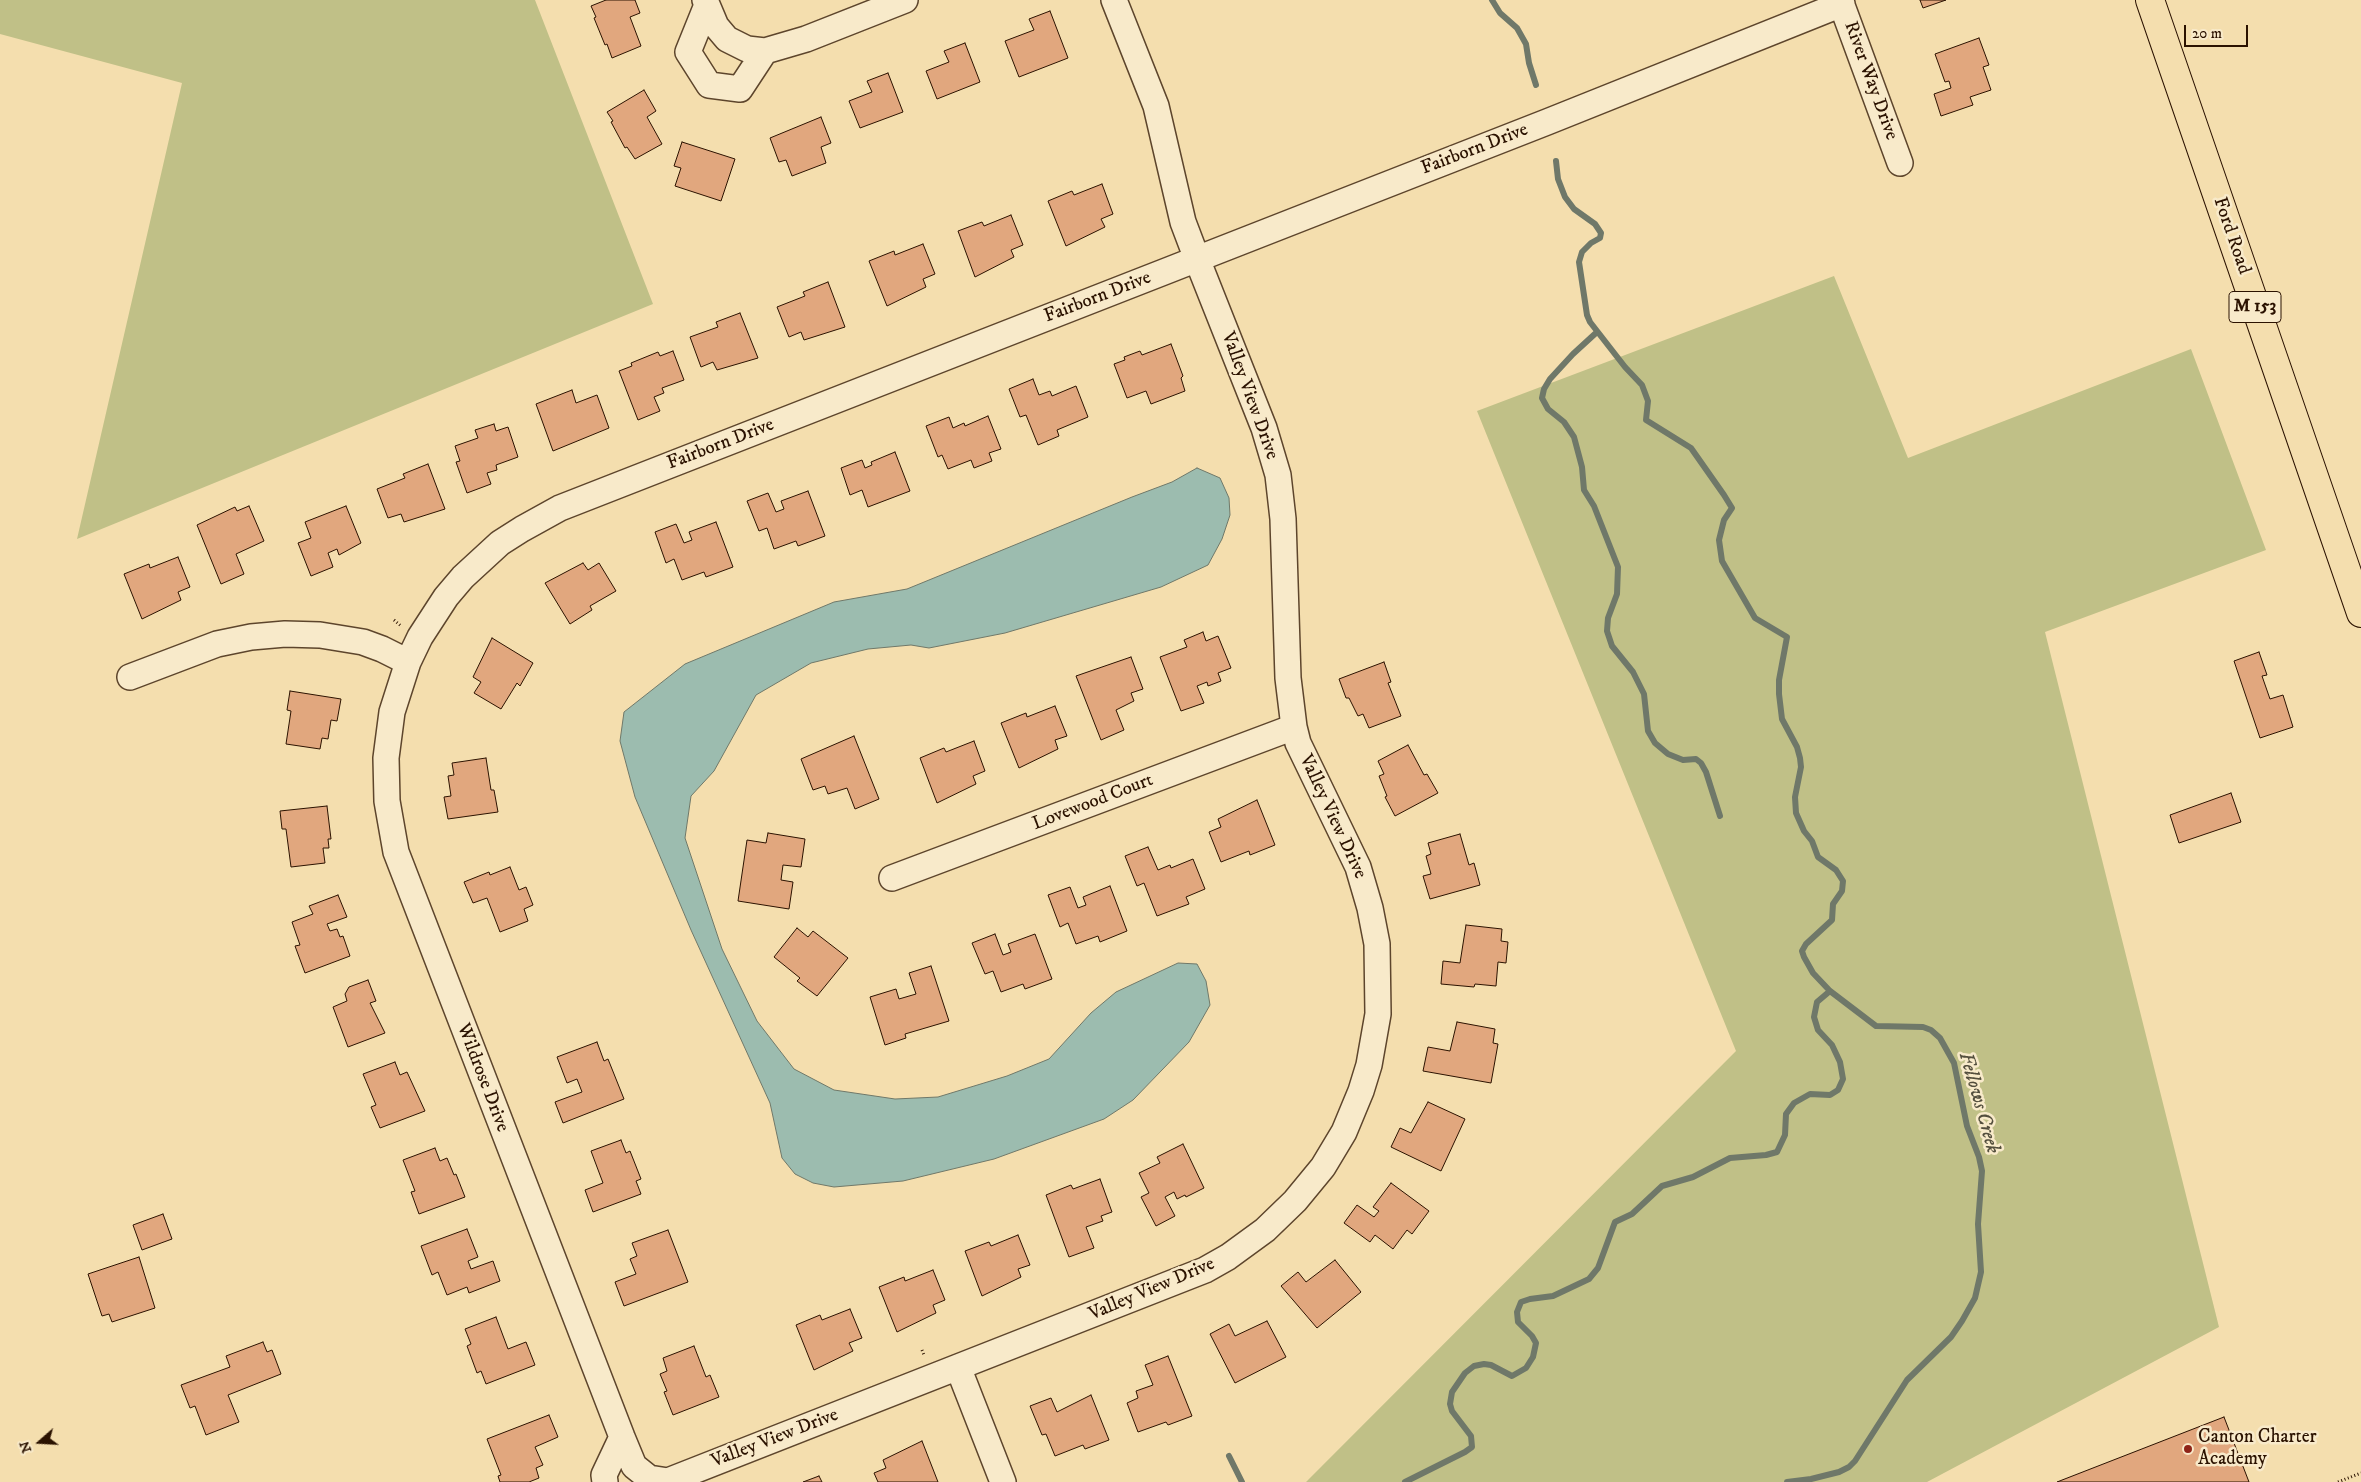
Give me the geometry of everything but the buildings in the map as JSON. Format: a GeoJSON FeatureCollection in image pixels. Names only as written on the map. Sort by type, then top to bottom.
{"type":"FeatureCollection","features":[{"type":"Feature","properties":{"kind":"main road","name":"Ford Road"},"geometry":{"type":"LineString","coordinates":[[2150,0],[2361,613]]}},
{"type":"Feature","properties":{"kind":"street"},"geometry":{"type":"LineString","coordinates":[[706,2],[716,26],[727,39],[756,50],[806,39],[905,0]]}},
{"type":"Feature","properties":{"kind":"street","name":"Valley View Drive"},"geometry":{"type":"LineString","coordinates":[[649,1478],[668,1480],[685,1477],[1180,1281],[1228,1257],[1264,1230],[1295,1201],[1323,1166],[1344,1132],[1361,1091],[1369,1065],[1378,1014],[1377,944],[1370,908],[1358,867],[1298,743],[1294,727],[1288,678],[1283,519],[1278,476],[1264,428],[1183,222],[1156,106],[1114,0]]}},
{"type":"Feature","properties":{"kind":"street"},"geometry":{"type":"LineString","coordinates":[[706,2],[688,52],[709,85],[740,89],[756,50]]}},
{"type":"Feature","properties":{"kind":"street","name":"Fairborn Drive"},"geometry":{"type":"LineString","coordinates":[[408,662],[432,617],[463,577],[500,543],[560,508],[1197,259],[1841,2]]}},
{"type":"Feature","properties":{"kind":"street","name":"River Way Drive"},"geometry":{"type":"LineString","coordinates":[[1841,2],[1900,163]]}},
{"type":"Feature","properties":{"kind":"street"},"geometry":{"type":"LineString","coordinates":[[130,676],[217,644],[251,637],[285,634],[320,635],[363,642],[408,662]]}},
{"type":"Feature","properties":{"kind":"street","name":"Wildrose Drive"},"geometry":{"type":"LineString","coordinates":[[408,662],[392,712],[386,758],[387,801],[396,852],[407,885],[622,1437],[634,1466],[649,1478]]}},
{"type":"Feature","properties":{"kind":"street","name":"Lovewood Court"},"geometry":{"type":"LineString","coordinates":[[892,878],[1294,727]]}},
{"type":"Feature","properties":{"kind":"street"},"geometry":{"type":"LineString","coordinates":[[958,1368],[1003,1482]]}},
{"type":"Feature","properties":{"kind":"street"},"geometry":{"type":"LineString","coordinates":[[605,1482],[604,1475],[622,1437]]}},
{"type":"Feature","properties":{"kind":"path"},"geometry":{"type":"LineString","coordinates":[[394,620],[403,627]]}},
{"type":"Feature","properties":{"kind":"path"},"geometry":{"type":"LineString","coordinates":[[922,1350],[924,1355]]}},
{"type":"Feature","properties":{"kind":"path"},"geometry":{"type":"LineString","coordinates":[[2338,1482],[2361,1473]]}},
{"type":"Feature","properties":{"kind":"green space"},"geometry":{"type":"Polygon","coordinates":[[[0,0],[535,0],[653,304],[77,539],[182,83],[0,34],[0,0]]]}},
{"type":"Feature","properties":{"kind":"green space"},"geometry":{"type":"Polygon","coordinates":[[[1834,276],[1908,458],[2191,349],[2266,550],[2045,632],[2219,1327],[1927,1482],[1306,1482],[1736,1051],[1477,411],[1834,276]]]}},
{"type":"Feature","properties":{"kind":"shaded area"},"geometry":{"type":"Polygon","coordinates":[[[1197,468],[1220,478],[1229,498],[1230,515],[1222,539],[1208,565],[1161,587],[1005,633],[929,648],[911,645],[868,649],[811,663],[756,695],[714,771],[691,796],[685,838],[722,949],[757,1021],[794,1069],[834,1090],[895,1099],[938,1097],[1007,1076],[1049,1059],[1091,1013],[1116,992],[1178,963],[1197,964],[1206,981],[1210,1005],[1189,1042],[1133,1100],[1104,1119],[994,1159],[903,1181],[834,1187],[813,1183],[795,1174],[782,1158],[770,1103],[691,930],[635,797],[620,741],[624,712],[685,664],[834,602],[907,589],[1172,482],[1197,468]]]}},
{"type":"Feature","properties":{"kind":"waterway","name":"Fellows Creek"},"geometry":{"type":"LineString","coordinates":[[1492,0],[1500,13],[1517,28],[1526,44],[1529,63],[1536,85]]}},
{"type":"Feature","properties":{"kind":"waterway","name":"Fellows Creek"},"geometry":{"type":"LineString","coordinates":[[1556,161],[1558,179],[1565,197],[1574,209],[1595,224],[1601,233],[1600,238],[1591,243],[1582,252],[1579,262],[1587,315],[1590,322],[1625,367],[1642,385],[1648,401],[1646,420],[1691,448],[1724,495],[1732,508],[1724,520],[1719,540],[1722,561],[1755,618],[1787,637],[1779,680],[1779,694],[1782,719],[1797,747],[1800,758],[1801,767],[1795,797],[1796,813],[1804,831],[1812,841],[1818,857],[1836,870],[1843,881],[1842,891],[1833,904],[1832,920],[1806,944],[1802,951],[1804,957],[1813,973],[1830,991],[1876,1026],[1923,1027],[1931,1030],[1940,1038],[1954,1063],[1967,1126],[1979,1157],[1982,1171],[1978,1224],[1981,1272],[1975,1298],[1962,1321],[1951,1337],[1907,1380],[1855,1461],[1849,1467],[1839,1472],[1811,1479],[1787,1482]]}},
{"type":"Feature","properties":{"kind":"waterway"},"geometry":{"type":"LineString","coordinates":[[1597,332],[1550,379],[1544,389],[1542,398],[1548,409],[1564,422],[1574,437],[1582,467],[1584,490],[1594,506],[1618,567],[1617,594],[1608,618],[1607,631],[1612,646],[1633,672],[1644,694],[1648,731],[1655,743],[1668,754],[1683,760],[1696,759],[1701,763],[1706,772],[1720,816]]}},
{"type":"Feature","properties":{"kind":"waterway"},"geometry":{"type":"LineString","coordinates":[[1405,1482],[1472,1447],[1471,1436],[1452,1411],[1450,1404],[1452,1392],[1465,1373],[1474,1366],[1484,1364],[1491,1365],[1512,1376],[1526,1368],[1533,1357],[1536,1343],[1532,1336],[1518,1322],[1517,1312],[1521,1302],[1553,1296],[1589,1279],[1598,1268],[1615,1222],[1632,1214],[1662,1186],[1693,1177],[1730,1158],[1766,1155],[1777,1152],[1785,1135],[1786,1114],[1794,1103],[1810,1094],[1830,1095],[1838,1090],[1843,1079],[1840,1062],[1832,1045],[1818,1030],[1814,1017],[1817,1002],[1830,991]]}},
{"type":"Feature","properties":{"kind":"waterway"},"geometry":{"type":"LineString","coordinates":[[1229,1456],[1242,1482]]}},
{"type":"Feature","properties":{"kind":"place","name":"Canton Charter Academy"},"geometry":{"type":"Point","coordinates":[2188,1449]}}]}
